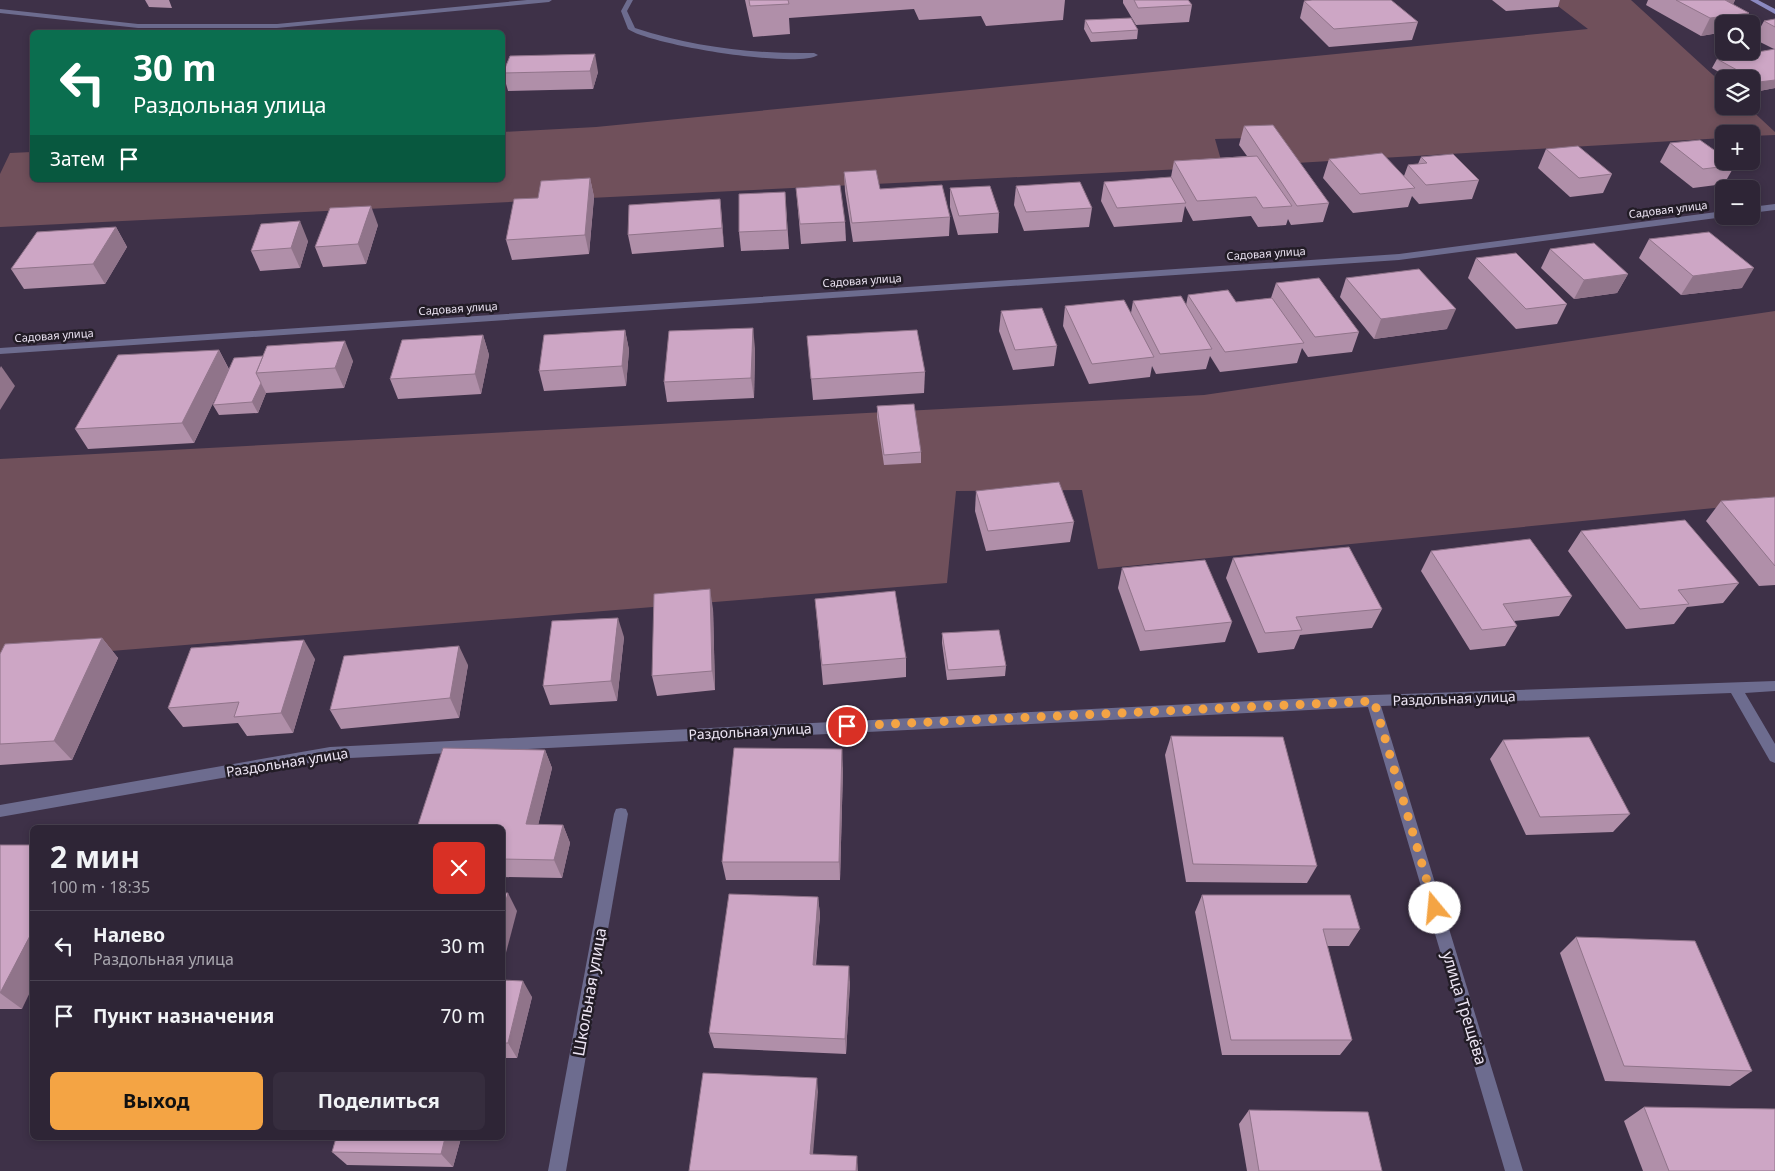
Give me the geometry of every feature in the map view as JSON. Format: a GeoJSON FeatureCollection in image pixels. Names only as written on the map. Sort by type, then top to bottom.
{"type":"FeatureCollection","features":[{"type":"Feature","properties":{"kind":"street"},"geometry":{"type":"LineString","coordinates":[[0,10],[138,26],[277,26],[549,0]]}},
{"type":"Feature","properties":{"kind":"street"},"geometry":{"type":"LineString","coordinates":[[630,0],[624,11],[632,28],[669,42],[725,54],[775,57],[814,55]]}},
{"type":"Feature","properties":{"kind":"street"},"geometry":{"type":"LineString","coordinates":[[1753,0],[1775,12]]}},
{"type":"Feature","properties":{"kind":"street"},"geometry":{"type":"LineString","coordinates":[[1760,209],[1775,207]]}},
{"type":"Feature","properties":{"kind":"street","name":"Садовая улица"},"geometry":{"type":"LineString","coordinates":[[0,351],[1399,257],[1715,215]]}},
{"type":"Feature","properties":{"kind":"street","name":"Раздольная улица"},"geometry":{"type":"LineString","coordinates":[[0,810],[330,753],[1374,701],[1775,686]]}},
{"type":"Feature","properties":{"kind":"street"},"geometry":{"type":"LineString","coordinates":[[1735,687],[1775,758]]}},
{"type":"Feature","properties":{"kind":"street","name":"улица Трещёва"},"geometry":{"type":"LineString","coordinates":[[1374,701],[1514,1171]]}},
{"type":"Feature","properties":{"kind":"street","name":"Школьная улица"},"geometry":{"type":"LineString","coordinates":[[557,1171],[621,814]]}},
{"type":"Feature","properties":{"kind":"shaded area"},"geometry":{"type":"Polygon","coordinates":[[[1550,0],[1631,0],[1715,77],[1715,115],[1757,115],[1775,132],[1775,135],[1760,136],[1760,125],[1715,125],[1715,139],[1296,163],[1278,137],[1215,139],[1223,167],[0,227],[0,174],[10,153],[30,152],[30,182],[505,182],[505,132],[596,127],[1588,29],[1550,0]]]}},
{"type":"Feature","properties":{"kind":"shaded area"},"geometry":{"type":"Polygon","coordinates":[[[1775,311],[1775,502],[1098,569],[1082,490],[956,491],[947,583],[0,660],[0,459],[1204,395],[1775,311]]]}},
{"type":"Feature","properties":{"kind":"building"},"geometry":{"type":"Polygon","coordinates":[[[749,0],[788,0],[789,4],[750,6],[749,0]]]}},
{"type":"Feature","properties":{"kind":"building"},"geometry":{"type":"Polygon","coordinates":[[[1134,0],[1188,0],[1192,5],[1138,8],[1134,0]]]}},
{"type":"Feature","properties":{"kind":"building"},"geometry":{"type":"Polygon","coordinates":[[[1391,0],[1418,22],[1334,29],[1304,1],[1391,0]]]}},
{"type":"Feature","properties":{"kind":"building"},"geometry":{"type":"Polygon","coordinates":[[[1676,0],[1725,0],[1749,13],[1715,15],[1715,17],[1710,18],[1676,0]]]}},
{"type":"Feature","properties":{"kind":"building"},"geometry":{"type":"Polygon","coordinates":[[[1131,18],[1138,30],[1092,33],[1085,20],[1131,18]]]}},
{"type":"Feature","properties":{"kind":"building"},"geometry":{"type":"Polygon","coordinates":[[[1775,19],[1775,27],[1764,21],[1775,19]]]}},
{"type":"Feature","properties":{"kind":"building"},"geometry":{"type":"Polygon","coordinates":[[[1775,49],[1775,80],[1760,82],[1760,70],[1737,70],[1719,60],[1760,60],[1760,52],[1775,49]]]}},
{"type":"Feature","properties":{"kind":"building"},"geometry":{"type":"Polygon","coordinates":[[[595,54],[590,71],[505,73],[510,56],[595,54]]]}},
{"type":"Feature","properties":{"kind":"building"},"geometry":{"type":"Polygon","coordinates":[[[1273,125],[1329,203],[1297,206],[1244,126],[1273,125]]]}},
{"type":"Feature","properties":{"kind":"building"},"geometry":{"type":"Polygon","coordinates":[[[1700,140],[1715,151],[1715,168],[1703,169],[1670,143],[1700,140]]]}},
{"type":"Feature","properties":{"kind":"building"},"geometry":{"type":"Polygon","coordinates":[[[1578,146],[1612,174],[1579,178],[1546,149],[1578,146]]]}},
{"type":"Feature","properties":{"kind":"building"},"geometry":{"type":"Polygon","coordinates":[[[1382,153],[1415,188],[1360,194],[1329,159],[1382,153]]]}},
{"type":"Feature","properties":{"kind":"building"},"geometry":{"type":"Polygon","coordinates":[[[1453,154],[1479,180],[1426,185],[1408,165],[1427,163],[1421,157],[1453,154]]]}},
{"type":"Feature","properties":{"kind":"building"},"geometry":{"type":"Polygon","coordinates":[[[1257,156],[1292,206],[1263,208],[1256,197],[1197,201],[1174,161],[1257,156]]]}},
{"type":"Feature","properties":{"kind":"building"},"geometry":{"type":"Polygon","coordinates":[[[876,170],[880,189],[942,185],[950,217],[852,223],[844,172],[876,170]]]}},
{"type":"Feature","properties":{"kind":"building"},"geometry":{"type":"Polygon","coordinates":[[[1171,177],[1186,203],[1117,208],[1104,182],[1171,177]]]}},
{"type":"Feature","properties":{"kind":"building"},"geometry":{"type":"Polygon","coordinates":[[[590,178],[585,235],[506,240],[514,199],[538,198],[541,181],[590,178]]]}},
{"type":"Feature","properties":{"kind":"building"},"geometry":{"type":"Polygon","coordinates":[[[1080,182],[1092,208],[1026,212],[1016,186],[1080,182]]]}},
{"type":"Feature","properties":{"kind":"building"},"geometry":{"type":"Polygon","coordinates":[[[840,185],[845,222],[800,224],[796,188],[840,185]]]}},
{"type":"Feature","properties":{"kind":"building"},"geometry":{"type":"Polygon","coordinates":[[[990,186],[999,213],[959,216],[950,188],[990,186]]]}},
{"type":"Feature","properties":{"kind":"building"},"geometry":{"type":"Polygon","coordinates":[[[785,192],[787,230],[739,232],[739,194],[785,192]]]}},
{"type":"Feature","properties":{"kind":"building"},"geometry":{"type":"Polygon","coordinates":[[[720,199],[722,228],[628,235],[629,205],[720,199]]]}},
{"type":"Feature","properties":{"kind":"building"},"geometry":{"type":"Polygon","coordinates":[[[371,206],[358,244],[315,247],[330,208],[371,206]]]}},
{"type":"Feature","properties":{"kind":"building"},"geometry":{"type":"Polygon","coordinates":[[[300,221],[291,248],[251,251],[261,224],[300,221]]]}},
{"type":"Feature","properties":{"kind":"building"},"geometry":{"type":"Polygon","coordinates":[[[116,227],[93,264],[11,269],[37,232],[116,227]]]}},
{"type":"Feature","properties":{"kind":"building"},"geometry":{"type":"Polygon","coordinates":[[[1709,232],[1754,268],[1693,276],[1649,239],[1709,232]]]}},
{"type":"Feature","properties":{"kind":"building"},"geometry":{"type":"Polygon","coordinates":[[[1594,243],[1628,274],[1584,280],[1550,249],[1594,243]]]}},
{"type":"Feature","properties":{"kind":"building"},"geometry":{"type":"Polygon","coordinates":[[[1516,253],[1567,304],[1526,309],[1476,258],[1516,253]]]}},
{"type":"Feature","properties":{"kind":"building"},"geometry":{"type":"Polygon","coordinates":[[[1419,269],[1456,309],[1381,319],[1346,278],[1419,269]]]}},
{"type":"Feature","properties":{"kind":"building"},"geometry":{"type":"Polygon","coordinates":[[[1319,278],[1359,332],[1315,337],[1276,283],[1319,278]]]}},
{"type":"Feature","properties":{"kind":"building"},"geometry":{"type":"Polygon","coordinates":[[[1228,290],[1236,302],[1272,298],[1304,343],[1225,352],[1188,295],[1228,290]]]}},
{"type":"Feature","properties":{"kind":"building"},"geometry":{"type":"Polygon","coordinates":[[[1181,296],[1212,349],[1160,354],[1133,301],[1181,296]]]}},
{"type":"Feature","properties":{"kind":"building"},"geometry":{"type":"Polygon","coordinates":[[[1124,300],[1154,357],[1092,364],[1065,306],[1124,300]]]}},
{"type":"Feature","properties":{"kind":"building"},"geometry":{"type":"Polygon","coordinates":[[[1042,308],[1057,346],[1015,350],[1001,311],[1042,308]]]}},
{"type":"Feature","properties":{"kind":"building"},"geometry":{"type":"Polygon","coordinates":[[[753,328],[751,378],[664,382],[669,331],[753,328]]]}},
{"type":"Feature","properties":{"kind":"building"},"geometry":{"type":"Polygon","coordinates":[[[625,330],[622,366],[539,371],[544,335],[625,330]]]}},
{"type":"Feature","properties":{"kind":"building"},"geometry":{"type":"Polygon","coordinates":[[[917,330],[925,372],[811,379],[807,336],[917,330]]]}},
{"type":"Feature","properties":{"kind":"building"},"geometry":{"type":"Polygon","coordinates":[[[483,335],[475,374],[390,379],[402,340],[483,335]]]}},
{"type":"Feature","properties":{"kind":"building"},"geometry":{"type":"Polygon","coordinates":[[[345,341],[335,368],[256,373],[267,346],[345,341]]]}},
{"type":"Feature","properties":{"kind":"building"},"geometry":{"type":"Polygon","coordinates":[[[219,350],[182,423],[75,429],[118,355],[219,350]]]}},
{"type":"Feature","properties":{"kind":"building"},"geometry":{"type":"Polygon","coordinates":[[[263,356],[256,373],[261,383],[252,402],[213,405],[234,358],[263,356]]]}},
{"type":"Feature","properties":{"kind":"building"},"geometry":{"type":"Polygon","coordinates":[[[914,404],[921,452],[884,455],[877,406],[914,404]]]}},
{"type":"Feature","properties":{"kind":"building"},"geometry":{"type":"Polygon","coordinates":[[[1059,482],[1074,522],[988,531],[976,491],[1059,482]]]}},
{"type":"Feature","properties":{"kind":"building"},"geometry":{"type":"Polygon","coordinates":[[[1775,497],[1775,566],[1721,501],[1775,497]]]}},
{"type":"Feature","properties":{"kind":"building"},"geometry":{"type":"Polygon","coordinates":[[[1685,520],[1739,583],[1678,590],[1689,604],[1640,609],[1581,531],[1685,520]]]}},
{"type":"Feature","properties":{"kind":"building"},"geometry":{"type":"Polygon","coordinates":[[[1530,539],[1572,596],[1503,604],[1517,626],[1482,630],[1431,551],[1530,539]]]}},
{"type":"Feature","properties":{"kind":"building"},"geometry":{"type":"Polygon","coordinates":[[[1349,547],[1382,609],[1296,617],[1302,630],[1265,633],[1233,558],[1349,547]]]}},
{"type":"Feature","properties":{"kind":"building"},"geometry":{"type":"Polygon","coordinates":[[[1205,560],[1232,622],[1145,631],[1122,568],[1205,560]]]}},
{"type":"Feature","properties":{"kind":"building"},"geometry":{"type":"Polygon","coordinates":[[[710,589],[712,671],[652,676],[654,594],[710,589]]]}},
{"type":"Feature","properties":{"kind":"building"},"geometry":{"type":"Polygon","coordinates":[[[895,591],[906,658],[822,665],[815,599],[895,591]]]}},
{"type":"Feature","properties":{"kind":"building"},"geometry":{"type":"Polygon","coordinates":[[[618,618],[611,681],[543,686],[552,621],[618,618]]]}},
{"type":"Feature","properties":{"kind":"building"},"geometry":{"type":"Polygon","coordinates":[[[999,630],[1006,666],[948,670],[942,633],[999,630]]]}},
{"type":"Feature","properties":{"kind":"building"},"geometry":{"type":"Polygon","coordinates":[[[102,638],[54,741],[0,744],[0,654],[5,644],[102,638]]]}},
{"type":"Feature","properties":{"kind":"building"},"geometry":{"type":"Polygon","coordinates":[[[304,640],[281,713],[234,717],[239,702],[168,708],[191,648],[304,640]]]}},
{"type":"Feature","properties":{"kind":"building"},"geometry":{"type":"Polygon","coordinates":[[[459,646],[450,698],[330,710],[344,656],[459,646]]]}},
{"type":"Feature","properties":{"kind":"building"},"geometry":{"type":"Polygon","coordinates":[[[1171,736],[1283,737],[1317,866],[1193,864],[1171,736]]]}},
{"type":"Feature","properties":{"kind":"building"},"geometry":{"type":"Polygon","coordinates":[[[1589,737],[1630,814],[1540,817],[1503,740],[1589,737]]]}},
{"type":"Feature","properties":{"kind":"building"},"geometry":{"type":"Polygon","coordinates":[[[443,748],[545,750],[526,824],[563,825],[554,860],[505,859],[505,825],[418,825],[443,748]]]}},
{"type":"Feature","properties":{"kind":"building"},"geometry":{"type":"Polygon","coordinates":[[[734,748],[842,749],[839,862],[722,862],[734,748]]]}},
{"type":"Feature","properties":{"kind":"building"},"geometry":{"type":"Polygon","coordinates":[[[0,845],[30,845],[30,936],[0,993],[0,845]]]}},
{"type":"Feature","properties":{"kind":"building"},"geometry":{"type":"Polygon","coordinates":[[[505,893],[508,893],[505,904],[505,893]]]}},
{"type":"Feature","properties":{"kind":"building"},"geometry":{"type":"Polygon","coordinates":[[[729,894],[818,897],[813,965],[849,966],[845,1039],[709,1033],[729,894]]]}},
{"type":"Feature","properties":{"kind":"building"},"geometry":{"type":"Polygon","coordinates":[[[1202,895],[1350,895],[1360,929],[1323,929],[1352,1040],[1231,1040],[1202,895]]]}},
{"type":"Feature","properties":{"kind":"building"},"geometry":{"type":"Polygon","coordinates":[[[1576,937],[1695,941],[1752,1071],[1624,1066],[1576,937]]]}},
{"type":"Feature","properties":{"kind":"building"},"geometry":{"type":"Polygon","coordinates":[[[505,980],[523,981],[508,1043],[505,1043],[505,980]]]}},
{"type":"Feature","properties":{"kind":"building"},"geometry":{"type":"Polygon","coordinates":[[[703,1073],[817,1078],[810,1154],[857,1156],[856,1171],[689,1171],[703,1073]]]}},
{"type":"Feature","properties":{"kind":"building"},"geometry":{"type":"Polygon","coordinates":[[[1644,1107],[1775,1109],[1775,1171],[1669,1171],[1644,1107]]]}},
{"type":"Feature","properties":{"kind":"building"},"geometry":{"type":"Polygon","coordinates":[[[1249,1110],[1368,1112],[1382,1171],[1259,1171],[1249,1110]]]}},
{"type":"Feature","properties":{"kind":"building"},"geometry":{"type":"Polygon","coordinates":[[[335,1140],[444,1140],[441,1154],[332,1152],[335,1140]]]}},
{"type":"Feature","properties":{"kind":"route"},"geometry":{"type":"LineString","coordinates":[[847,726],[1374,701],[1435,908]]}}]}
